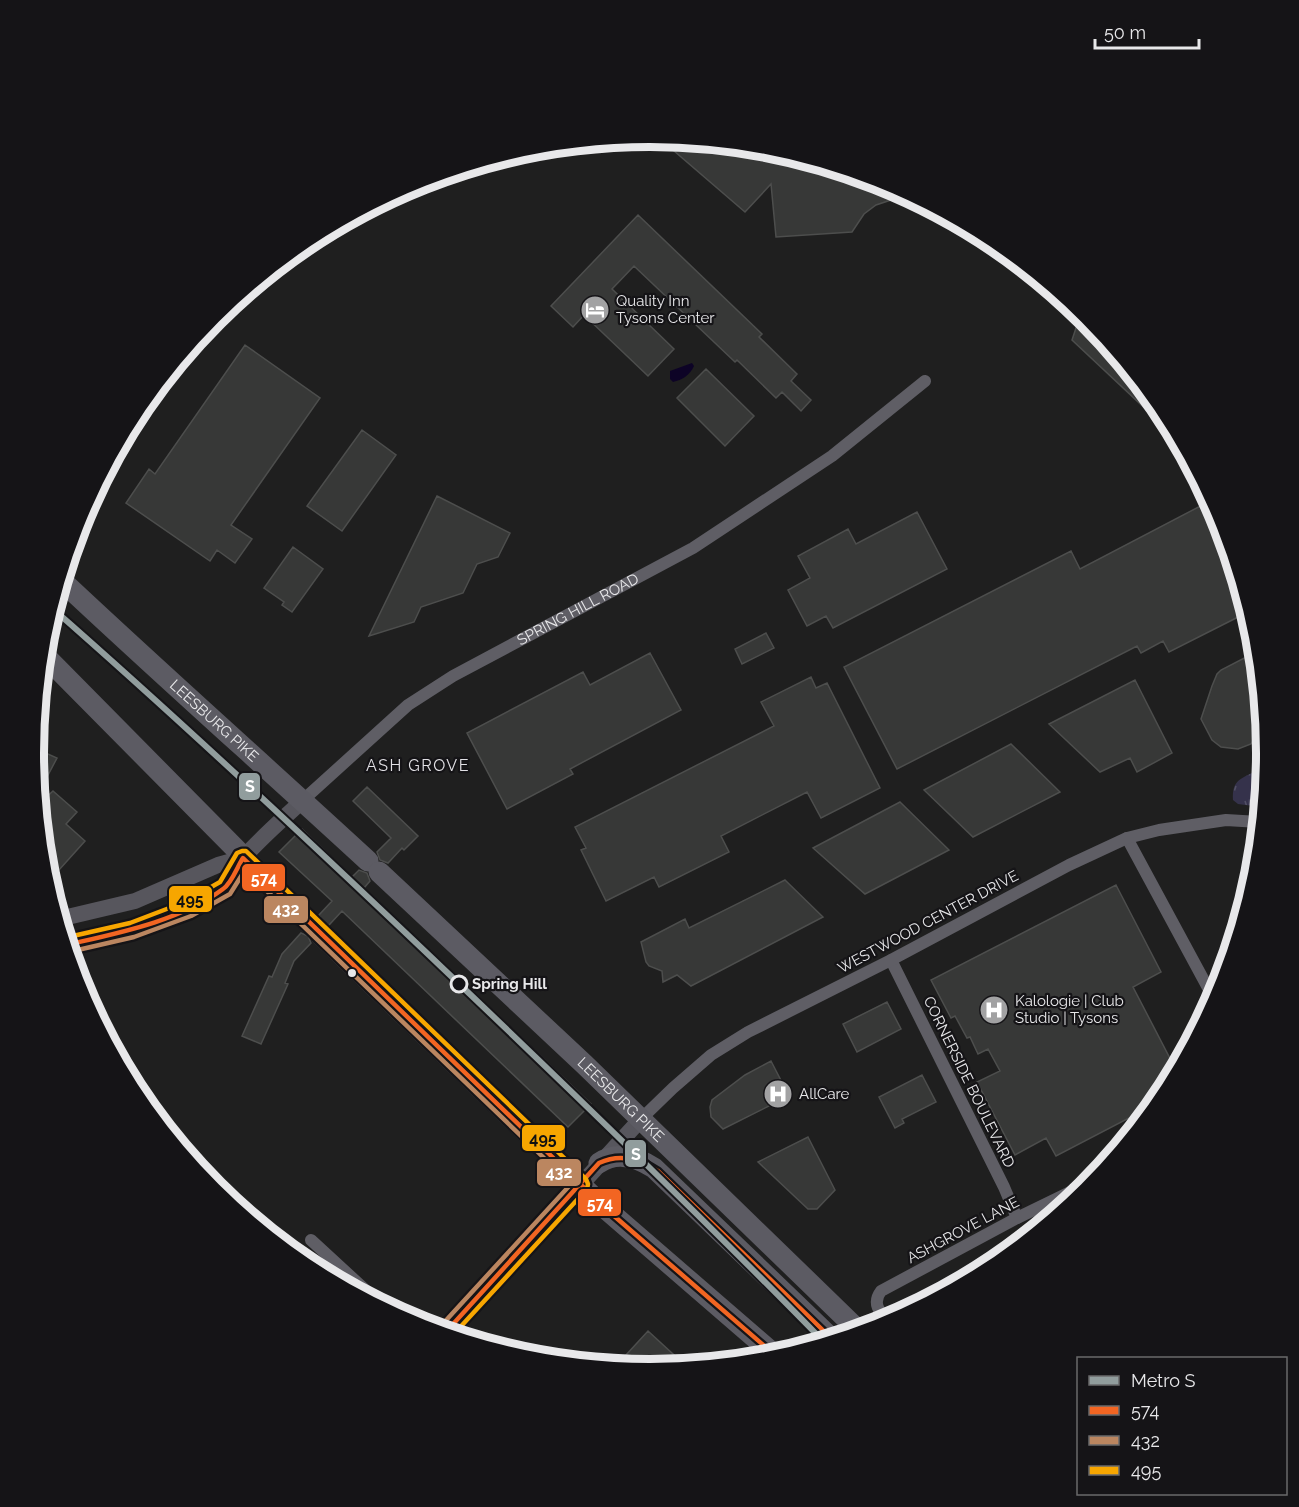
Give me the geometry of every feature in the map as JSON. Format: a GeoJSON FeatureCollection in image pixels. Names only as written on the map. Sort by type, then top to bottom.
{"type":"FeatureCollection","features":[{"type":"Feature","properties":{"kind":"highway","name":"LEESBURG PIKE"},"geometry":{"type":"LineString","coordinates":[[67,586],[180,691],[278,777],[642,1119],[852,1324]]}},
{"type":"Feature","properties":{"kind":"highway"},"geometry":{"type":"LineString","coordinates":[[51,662],[315,929],[606,1209],[767,1348]]}},
{"type":"Feature","properties":{"kind":"highway"},"geometry":{"type":"LineString","coordinates":[[599,1163],[620,1156],[643,1162],[654,1168],[826,1333]]}},
{"type":"Feature","properties":{"kind":"main road","name":"SPRING HILL ROAD"},"geometry":{"type":"LineString","coordinates":[[74,943],[132,930],[188,909],[225,888],[243,858],[302,801]]}},
{"type":"Feature","properties":{"kind":"main road","name":"SPRING HILL ROAD"},"geometry":{"type":"LineString","coordinates":[[67,918],[135,901],[218,865],[243,858]]}},
{"type":"Feature","properties":{"kind":"main road"},"geometry":{"type":"LineString","coordinates":[[452,1326],[599,1163],[642,1119]]}},
{"type":"Feature","properties":{"kind":"street","name":"SPRING HILL ROAD"},"geometry":{"type":"LineString","coordinates":[[302,801],[408,705],[453,676],[693,548],[832,456],[925,381]]}},
{"type":"Feature","properties":{"kind":"street","name":"WESTWOOD CENTER DRIVE"},"geometry":{"type":"LineString","coordinates":[[642,1119],[711,1055],[748,1032],[891,960],[1069,865],[1126,838],[1159,830],[1202,822],[1251,822]]}},
{"type":"Feature","properties":{"kind":"street"},"geometry":{"type":"LineString","coordinates":[[1126,838],[1208,988]]}},
{"type":"Feature","properties":{"kind":"street","name":"CORNERSIDE BOULEVARD"},"geometry":{"type":"LineString","coordinates":[[891,960],[1004,1187],[1017,1218]]}},
{"type":"Feature","properties":{"kind":"street","name":"ASHGROVE LANE"},"geometry":{"type":"LineString","coordinates":[[880,1313],[876,1302],[881,1291],[1064,1195]]}},
{"type":"Feature","properties":{"kind":"street"},"geometry":{"type":"LineString","coordinates":[[310,1240],[361,1286]]}},
{"type":"Feature","properties":{"kind":"green space"},"geometry":{"type":"Polygon","coordinates":[[[1255,771],[1253,806],[1238,804],[1233,800],[1234,788],[1242,778],[1255,771]]]}},
{"type":"Feature","properties":{"kind":"shaded area"},"geometry":{"type":"Polygon","coordinates":[[[692,363],[694,366],[685,377],[673,382],[670,379],[670,371],[692,363]]]}},
{"type":"Feature","properties":{"kind":"building"},"geometry":{"type":"Polygon","coordinates":[[[671,148],[768,159],[844,180],[893,199],[876,205],[864,214],[852,232],[776,237],[771,184],[745,212],[671,148]]]}},
{"type":"Feature","properties":{"kind":"building","name":"Quality Inn Tysons Center"},"geometry":{"type":"Polygon","coordinates":[[[638,215],[762,334],[759,337],[797,374],[791,381],[811,400],[801,411],[782,392],[776,398],[634,266],[612,289],[674,349],[648,376],[584,315],[573,327],[551,306],[638,215]]]}},
{"type":"Feature","properties":{"kind":"building"},"geometry":{"type":"Polygon","coordinates":[[[1077,325],[1105,354],[1151,414],[1072,340],[1077,325]]]}},
{"type":"Feature","properties":{"kind":"building"},"geometry":{"type":"Polygon","coordinates":[[[245,345],[320,398],[231,525],[252,539],[235,563],[217,550],[210,561],[126,503],[149,469],[155,474],[245,345]]]}},
{"type":"Feature","properties":{"kind":"building","name":"Quality Inn Tysons Center"},"geometry":{"type":"Polygon","coordinates":[[[706,369],[754,416],[725,446],[677,398],[706,369]]]}},
{"type":"Feature","properties":{"kind":"building"},"geometry":{"type":"Polygon","coordinates":[[[362,430],[396,455],[342,531],[307,506],[362,430]]]}},
{"type":"Feature","properties":{"kind":"building"},"geometry":{"type":"Polygon","coordinates":[[[437,496],[510,533],[498,557],[477,564],[463,593],[421,607],[414,622],[369,636],[437,496]]]}},
{"type":"Feature","properties":{"kind":"building"},"geometry":{"type":"Polygon","coordinates":[[[1202,505],[1223,559],[1240,616],[1169,652],[1163,641],[1141,653],[1137,646],[897,769],[844,667],[1071,551],[1080,569],[1202,505]]]}},
{"type":"Feature","properties":{"kind":"building"},"geometry":{"type":"Polygon","coordinates":[[[917,512],[947,569],[833,628],[826,616],[807,626],[788,590],[810,578],[798,556],[848,529],[856,544],[917,512]]]}},
{"type":"Feature","properties":{"kind":"building"},"geometry":{"type":"Polygon","coordinates":[[[293,547],[323,569],[292,612],[282,605],[284,602],[264,588],[293,547]]]}},
{"type":"Feature","properties":{"kind":"building"},"geometry":{"type":"Polygon","coordinates":[[[766,633],[774,648],[742,664],[735,649],[766,633]]]}},
{"type":"Feature","properties":{"kind":"building"},"geometry":{"type":"Polygon","coordinates":[[[650,653],[681,710],[570,769],[573,774],[507,809],[467,733],[583,672],[590,685],[650,653]]]}},
{"type":"Feature","properties":{"kind":"building"},"geometry":{"type":"Polygon","coordinates":[[[1247,656],[1255,737],[1251,744],[1238,749],[1221,747],[1212,740],[1201,719],[1212,686],[1221,670],[1247,656]]]}},
{"type":"Feature","properties":{"kind":"building"},"geometry":{"type":"Polygon","coordinates":[[[811,677],[816,688],[827,683],[880,788],[821,818],[807,792],[721,836],[729,852],[659,887],[654,877],[606,901],[581,850],[586,848],[575,827],[774,726],[761,702],[811,677]]]}},
{"type":"Feature","properties":{"kind":"building"},"geometry":{"type":"Polygon","coordinates":[[[1135,680],[1172,753],[1137,772],[1130,758],[1100,772],[1049,724],[1135,680]]]}},
{"type":"Feature","properties":{"kind":"building"},"geometry":{"type":"Polygon","coordinates":[[[1011,744],[1060,792],[973,837],[924,790],[1011,744]]]}},
{"type":"Feature","properties":{"kind":"building"},"geometry":{"type":"Polygon","coordinates":[[[44,752],[57,758],[45,781],[44,752]]]}},
{"type":"Feature","properties":{"kind":"building"},"geometry":{"type":"Polygon","coordinates":[[[367,787],[418,836],[388,863],[380,860],[377,852],[391,838],[353,801],[367,787]]]}},
{"type":"Feature","properties":{"kind":"building"},"geometry":{"type":"Polygon","coordinates":[[[53,791],[77,812],[66,824],[85,841],[59,870],[54,865],[46,798],[53,791]]]}},
{"type":"Feature","properties":{"kind":"building"},"geometry":{"type":"Polygon","coordinates":[[[900,802],[949,850],[865,894],[813,848],[900,802]]]}},
{"type":"Feature","properties":{"kind":"building"},"geometry":{"type":"Polygon","coordinates":[[[302,829],[352,877],[359,870],[367,873],[370,881],[364,888],[591,1104],[568,1127],[342,911],[329,925],[322,922],[319,915],[332,901],[279,852],[302,829]]]}},
{"type":"Feature","properties":{"kind":"building"},"geometry":{"type":"Polygon","coordinates":[[[785,880],[823,917],[691,986],[677,975],[663,982],[662,971],[649,966],[646,962],[641,942],[685,919],[689,928],[785,880]]]}},
{"type":"Feature","properties":{"kind":"building"},"geometry":{"type":"Polygon","coordinates":[[[1116,885],[1161,972],[1133,987],[1171,1061],[1135,1115],[1056,1156],[1046,1138],[1015,1155],[977,1082],[1000,1071],[988,1049],[978,1054],[970,1037],[967,1038],[955,1016],[951,1018],[931,980],[1116,885]]]}},
{"type":"Feature","properties":{"kind":"building"},"geometry":{"type":"Polygon","coordinates":[[[301,933],[308,936],[311,943],[294,961],[285,983],[288,984],[261,1044],[242,1036],[269,976],[272,977],[282,954],[301,933]]]}},
{"type":"Feature","properties":{"kind":"building"},"geometry":{"type":"Polygon","coordinates":[[[887,1002],[901,1029],[857,1052],[843,1024],[887,1002]]]}},
{"type":"Feature","properties":{"kind":"building"},"geometry":{"type":"Polygon","coordinates":[[[771,1061],[789,1096],[723,1129],[711,1117],[712,1100],[745,1075],[771,1061]]]}},
{"type":"Feature","properties":{"kind":"building"},"geometry":{"type":"Polygon","coordinates":[[[922,1075],[936,1102],[902,1119],[904,1123],[895,1128],[879,1097],[922,1075]]]}},
{"type":"Feature","properties":{"kind":"building"},"geometry":{"type":"Polygon","coordinates":[[[808,1137],[835,1190],[817,1209],[808,1209],[758,1162],[808,1137]]]}},
{"type":"Feature","properties":{"kind":"building"},"geometry":{"type":"Polygon","coordinates":[[[648,1331],[678,1359],[650,1360],[623,1359],[648,1331]]]}},
{"type":"Feature","properties":{"kind":"metro line","name":"S"},"geometry":{"type":"LineString","coordinates":[[60,615],[205,745],[404,931],[640,1158],[817,1335]]}},
{"type":"Feature","properties":{"kind":"transit line","name":"495"},"geometry":{"type":"LineString","coordinates":[[72,936],[130,923],[185,902],[220,882],[237,853],[246,851],[586,1179],[587,1189],[459,1328]]}},
{"type":"Feature","properties":{"kind":"transit line","name":"574"},"geometry":{"type":"LineString","coordinates":[[74,943],[148,924],[188,910],[226,886],[243,858],[606,1209],[767,1348]]}},
{"type":"Feature","properties":{"kind":"transit line","name":"432"},"geometry":{"type":"LineString","coordinates":[[77,950],[134,937],[191,916],[230,894],[245,870],[571,1184],[444,1323]]}},
{"type":"Feature","properties":{"kind":"transit line","name":"574"},"geometry":{"type":"LineString","coordinates":[[452,1326],[599,1163],[614,1158],[629,1158],[658,1171],[826,1333]]}},
{"type":"Feature","properties":{"kind":"place","name":"Quality Inn Tysons Center"},"geometry":{"type":"Point","coordinates":[595,310]}},
{"type":"Feature","properties":{"kind":"place","name":"Spring Hill"},"geometry":{"type":"Point","coordinates":[459,984]}},
{"type":"Feature","properties":{"kind":"place","name":"Kalologie | Club Studio | Tysons"},"geometry":{"type":"Point","coordinates":[994,1010]}},
{"type":"Feature","properties":{"kind":"place","name":"AllCare"},"geometry":{"type":"Point","coordinates":[778,1094]}},
{"type":"Feature","properties":{"kind":"district","name":"ASH GROVE"},"geometry":{"type":"Point","coordinates":[418,765]}}]}
